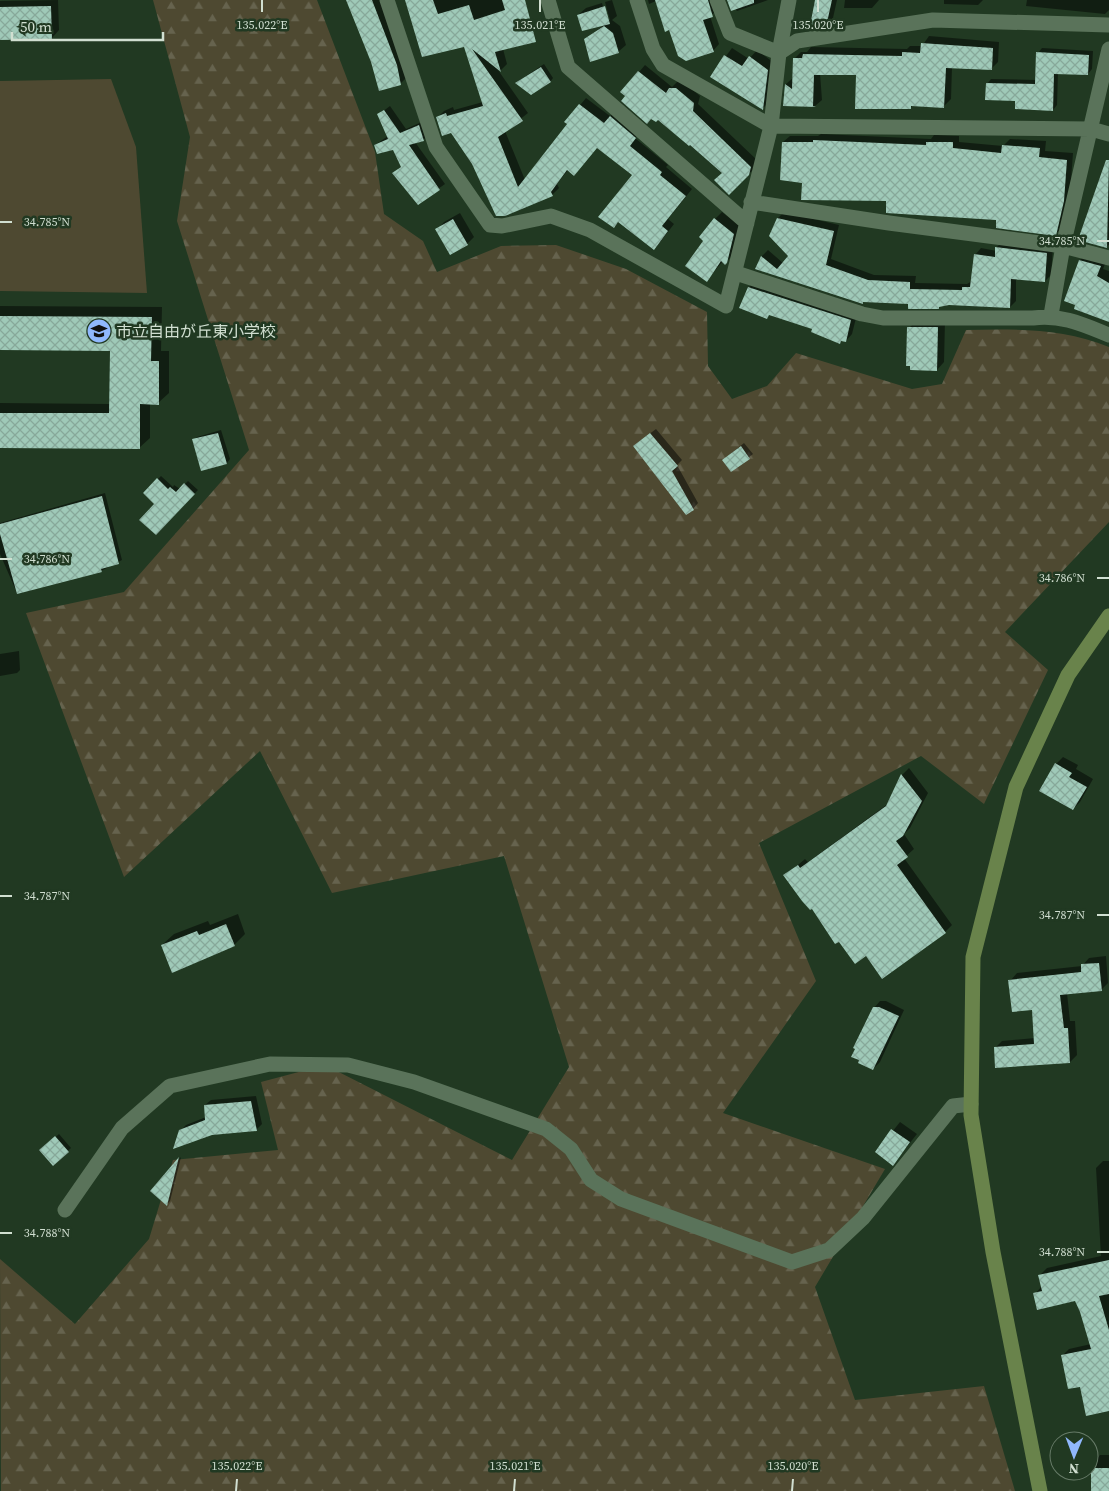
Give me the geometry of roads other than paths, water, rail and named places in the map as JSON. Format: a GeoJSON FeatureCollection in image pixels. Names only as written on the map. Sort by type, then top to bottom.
{"type":"FeatureCollection","features":[{"type":"Feature","properties":{"kind":"street"},"geometry":{"type":"LineString","coordinates":[[387,0],[436,146],[490,225],[502,226],[551,216],[590,230],[726,306],[736,273],[751,202],[771,126],[789,0]]}},
{"type":"Feature","properties":{"kind":"street"},"geometry":{"type":"LineString","coordinates":[[548,0],[568,67],[747,223]]}},
{"type":"Feature","properties":{"kind":"street"},"geometry":{"type":"LineString","coordinates":[[636,0],[653,49],[663,65],[771,126],[1091,129],[1109,134]]}},
{"type":"Feature","properties":{"kind":"street"},"geometry":{"type":"LineString","coordinates":[[717,0],[730,33],[780,53]]}},
{"type":"Feature","properties":{"kind":"street"},"geometry":{"type":"LineString","coordinates":[[780,53],[797,41],[933,20],[1109,26]]}},
{"type":"Feature","properties":{"kind":"street"},"geometry":{"type":"LineString","coordinates":[[1051,315],[1063,246],[1109,49]]}},
{"type":"Feature","properties":{"kind":"street"},"geometry":{"type":"LineString","coordinates":[[751,202],[888,223],[1063,246],[1109,258]]}},
{"type":"Feature","properties":{"kind":"street"},"geometry":{"type":"LineString","coordinates":[[736,273],[862,314],[883,318],[1033,318],[1051,315],[1074,321],[1109,335]]}},
{"type":"Feature","properties":{"kind":"street"},"geometry":{"type":"LineString","coordinates":[[1040,1491],[970,1115],[973,957],[1016,787],[1068,675],[1109,616]]}},
{"type":"Feature","properties":{"kind":"street"},"geometry":{"type":"LineString","coordinates":[[64,1210],[122,1128],[170,1086],[270,1064],[348,1065],[414,1082],[546,1129],[571,1149],[591,1180],[621,1199],[792,1262],[829,1250],[863,1218],[953,1106],[971,1104]]}},
{"type":"Feature","properties":{"kind":"place","name":"市立自由が丘東小学校"},"geometry":{"type":"Point","coordinates":[99,331]}}]}
